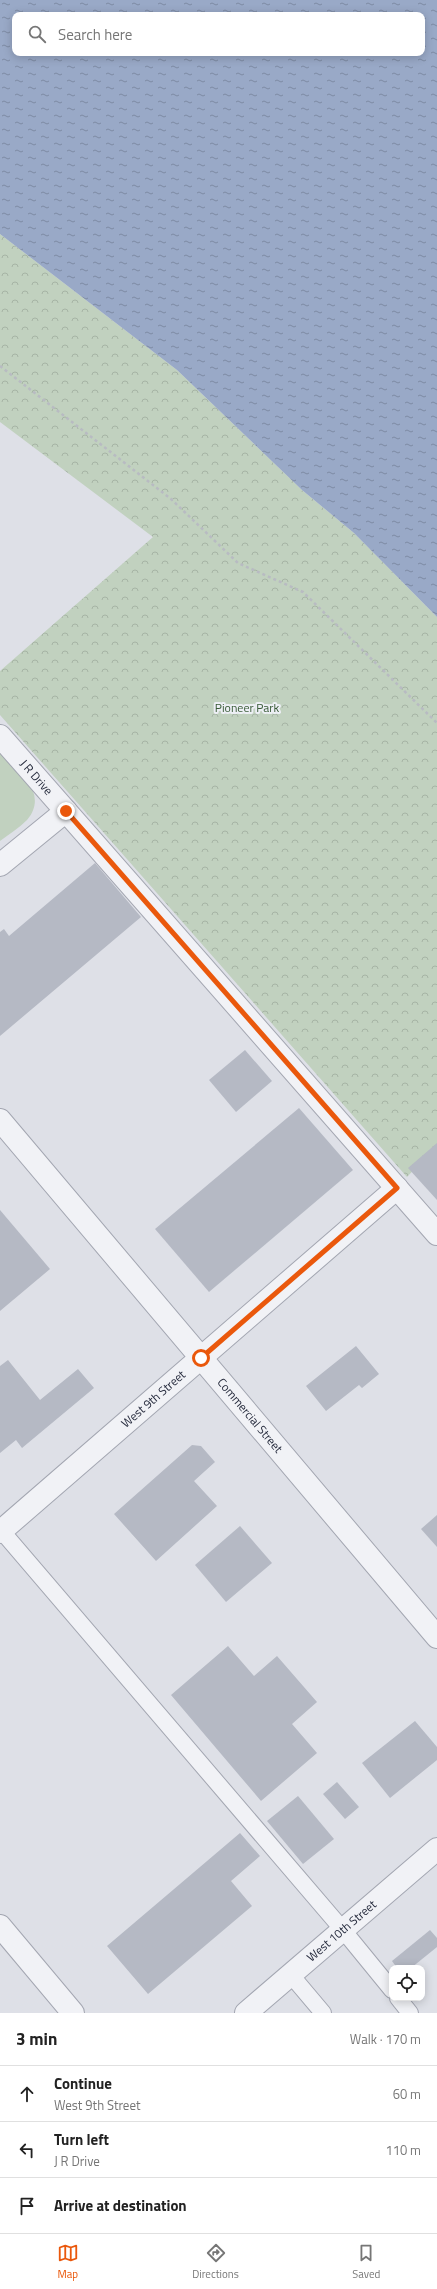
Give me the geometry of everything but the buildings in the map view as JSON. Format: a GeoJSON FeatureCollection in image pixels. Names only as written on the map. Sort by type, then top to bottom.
{"type":"FeatureCollection","features":[{"type":"Feature","properties":{"kind":"street","name":"J R Drive"},"geometry":{"type":"LineString","coordinates":[[0,736],[437,1234]]}},
{"type":"Feature","properties":{"kind":"street"},"geometry":{"type":"LineString","coordinates":[[0,866],[66,811]]}},
{"type":"Feature","properties":{"kind":"street","name":"Commercial Street"},"geometry":{"type":"LineString","coordinates":[[0,1120],[437,1637]]}},
{"type":"Feature","properties":{"kind":"street","name":"West 9th Street"},"geometry":{"type":"LineString","coordinates":[[0,1531],[397,1188]]}},
{"type":"Feature","properties":{"kind":"street","name":"West 10th Street"},"geometry":{"type":"LineString","coordinates":[[246,2013],[437,1849]]}},
{"type":"Feature","properties":{"kind":"street"},"geometry":{"type":"LineString","coordinates":[[0,1926],[73,2013]]}},
{"type":"Feature","properties":{"kind":"lane"},"geometry":{"type":"LineString","coordinates":[[0,1531],[343,1930],[389,1986]]}},
{"type":"Feature","properties":{"kind":"lane"},"geometry":{"type":"LineString","coordinates":[[291,1975],[323,2013]]}},
{"type":"Feature","properties":{"kind":"lane"},"geometry":{"type":"LineString","coordinates":[[400,2001],[410,2013]]}},
{"type":"Feature","properties":{"kind":"path"},"geometry":{"type":"LineString","coordinates":[[0,366],[171,499],[238,563],[303,592],[437,723]]}},
{"type":"Feature","properties":{"kind":"green space","name":"Pioneer Park"},"geometry":{"type":"Polygon","coordinates":[[[0,234],[177,370],[302,490],[354,533],[437,617],[437,1145],[407,1177],[0,715],[0,671],[153,537],[0,422],[0,234]]]}},
{"type":"Feature","properties":{"kind":"green space"},"geometry":{"type":"Polygon","coordinates":[[[0,750],[22,773],[33,791],[35,800],[33,810],[27,820],[0,841],[0,750]]]}},
{"type":"Feature","properties":{"kind":"water"},"geometry":{"type":"Polygon","coordinates":[[[0,0],[437,0],[437,617],[354,533],[302,490],[177,370],[0,234],[0,0]]]}},
{"type":"Feature","properties":{"kind":"route"},"geometry":{"type":"LineString","coordinates":[[66,811],[397,1188],[201,1358]]}}]}
